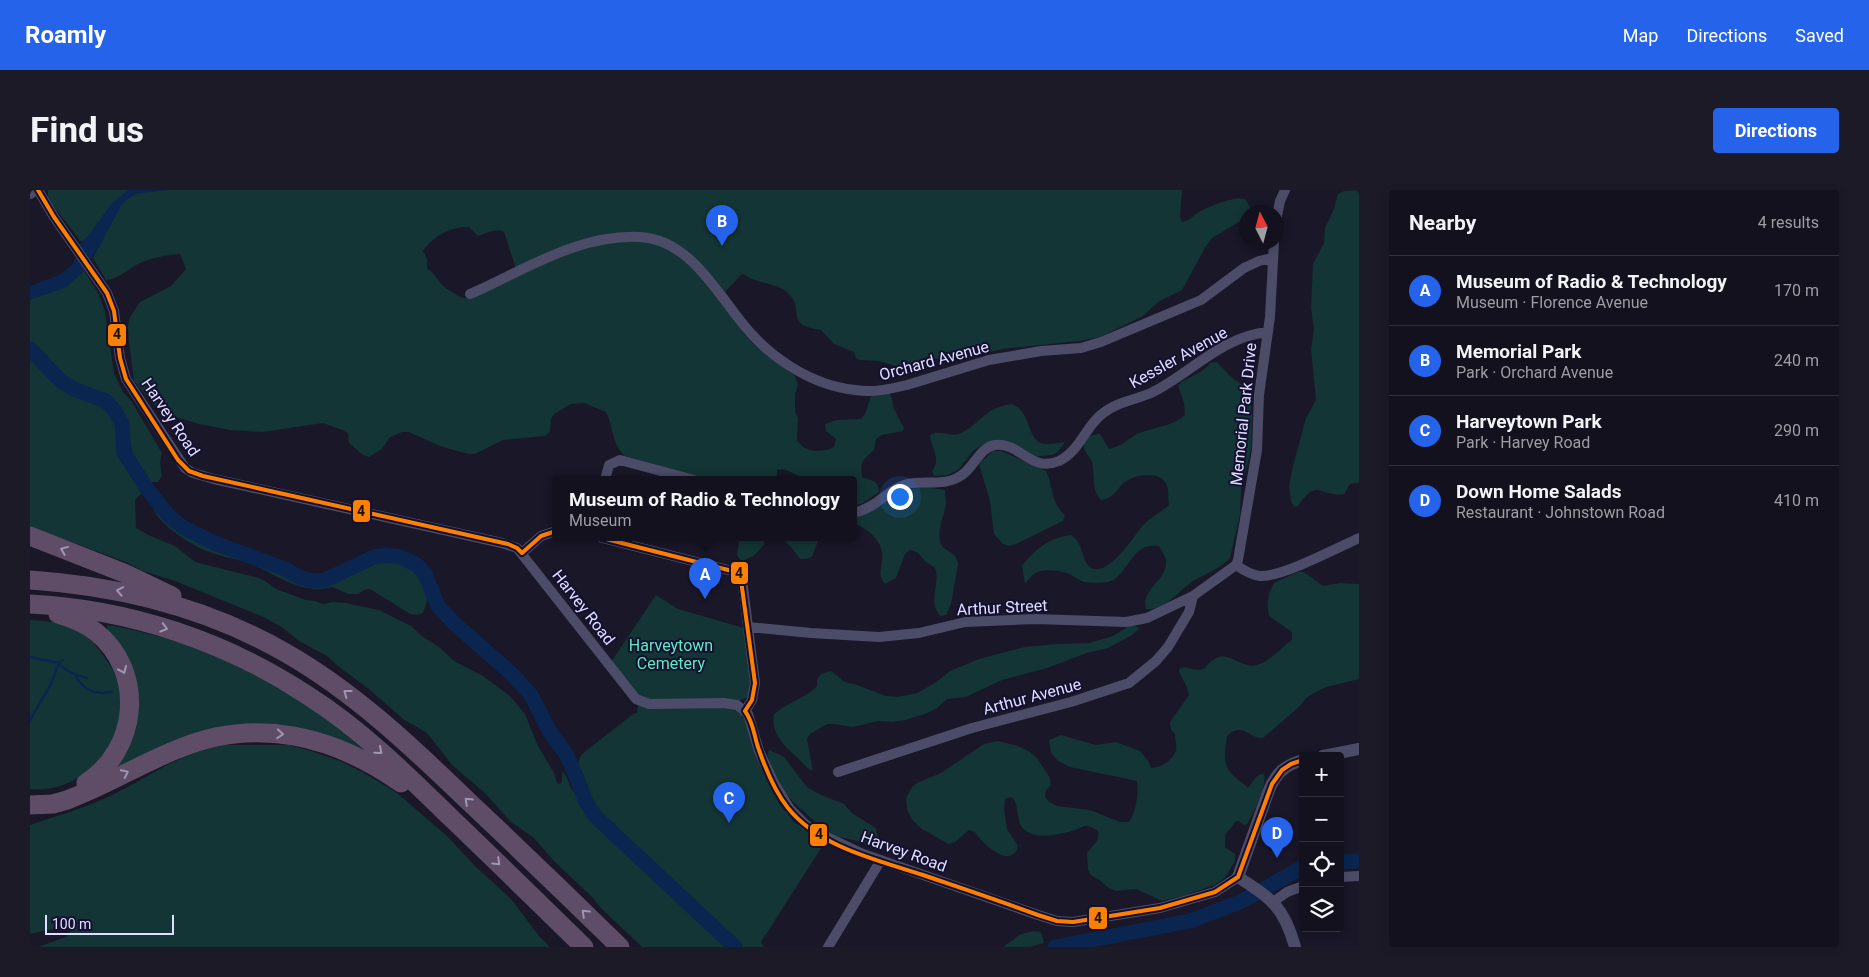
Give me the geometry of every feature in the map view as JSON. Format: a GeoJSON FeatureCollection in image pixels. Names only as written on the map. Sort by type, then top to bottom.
{"type":"FeatureCollection","features":[{"type":"Feature","properties":{"kind":"highway"},"geometry":{"type":"LineString","coordinates":[[30,536],[156,588],[203,615]]}},
{"type":"Feature","properties":{"kind":"highway"},"geometry":{"type":"LineString","coordinates":[[30,580],[72,583],[129,593],[173,604],[248,633],[313,669],[363,705],[421,756],[620,947]]}},
{"type":"Feature","properties":{"kind":"highway"},"geometry":{"type":"LineString","coordinates":[[30,606],[83,623],[106,642],[122,667],[128,687],[130,707],[126,732],[122,743],[109,764],[81,787],[44,798],[30,798]]}},
{"type":"Feature","properties":{"kind":"highway"},"geometry":{"type":"LineString","coordinates":[[30,606],[80,609],[140,621],[199,639],[282,678],[334,714],[381,752],[448,814],[584,947]]}},
{"type":"Feature","properties":{"kind":"highway"},"geometry":{"type":"LineString","coordinates":[[30,805],[53,804],[67,800],[155,759],[200,741],[234,734],[270,733],[321,742],[356,755],[448,814]]}},
{"type":"Feature","properties":{"kind":"street"},"geometry":{"type":"LineString","coordinates":[[30,193],[34,190]]}},
{"type":"Feature","properties":{"kind":"street","name":"Harvey Road"},"geometry":{"type":"LineString","coordinates":[[38,190],[107,293],[115,319],[120,358],[126,379],[178,460],[189,472],[508,544],[517,548],[636,698],[649,704],[732,704],[740,707],[750,718],[763,759],[780,794],[790,809],[806,825],[827,837],[881,860],[1043,917],[1065,922],[1096,919],[1176,904],[1215,892],[1238,878]]}},
{"type":"Feature","properties":{"kind":"street"},"geometry":{"type":"LineString","coordinates":[[1279,205],[1285,190]]}},
{"type":"Feature","properties":{"kind":"street","name":"Orchard Avenue"},"geometry":{"type":"LineString","coordinates":[[470,294],[502,280],[536,261],[578,246],[639,236],[654,239],[679,252],[700,269],[745,326],[780,359],[804,374],[828,384],[855,390],[874,391],[907,385],[989,360],[1041,351],[1081,348],[1101,342],[1201,300],[1244,268],[1258,261],[1272,258]]}},
{"type":"Feature","properties":{"kind":"street","name":"Memorial Park Drive"},"geometry":{"type":"LineString","coordinates":[[1236,564],[1258,450],[1259,395],[1268,332],[1273,250]]}},
{"type":"Feature","properties":{"kind":"street","name":"Kessler Avenue"},"geometry":{"type":"LineString","coordinates":[[857,513],[872,506],[905,485],[954,480],[967,471],[985,450],[995,445],[1010,448],[1036,463],[1044,464],[1059,461],[1072,452],[1094,422],[1105,411],[1158,389],[1221,348],[1254,334],[1268,332]]}},
{"type":"Feature","properties":{"kind":"street"},"geometry":{"type":"LineString","coordinates":[[606,476],[609,465],[620,460],[679,476]]}},
{"type":"Feature","properties":{"kind":"street"},"geometry":{"type":"LineString","coordinates":[[522,552],[541,536],[552,532]]}},
{"type":"Feature","properties":{"kind":"street"},"geometry":{"type":"LineString","coordinates":[[1193,596],[1236,564],[1256,575],[1276,574],[1359,538]]}},
{"type":"Feature","properties":{"kind":"street"},"geometry":{"type":"LineString","coordinates":[[614,541],[740,573],[755,683],[752,700],[745,711]]}},
{"type":"Feature","properties":{"kind":"street","name":"Arthur Street"},"geometry":{"type":"LineString","coordinates":[[748,627],[871,637],[905,635],[966,622],[1036,619],[1126,622],[1147,618],[1193,596]]}},
{"type":"Feature","properties":{"kind":"street","name":"Arthur Avenue"},"geometry":{"type":"LineString","coordinates":[[838,772],[972,728],[1061,705],[1129,683],[1156,661],[1168,647],[1189,612],[1193,596]]}},
{"type":"Feature","properties":{"kind":"street"},"geometry":{"type":"LineString","coordinates":[[1344,752],[1359,749]]}},
{"type":"Feature","properties":{"kind":"street"},"geometry":{"type":"LineString","coordinates":[[1295,947],[1286,920],[1270,900],[1238,878],[1275,777],[1286,766],[1299,761]]}},
{"type":"Feature","properties":{"kind":"street"},"geometry":{"type":"LineString","coordinates":[[828,947],[881,860]]}},
{"type":"Feature","properties":{"kind":"street"},"geometry":{"type":"LineString","coordinates":[[1344,877],[1359,876]]}},
{"type":"Feature","properties":{"kind":"street"},"geometry":{"type":"LineString","coordinates":[[1270,900],[1300,887]]}},
{"type":"Feature","properties":{"kind":"green space"},"geometry":{"type":"Polygon","coordinates":[[[48,190],[132,190],[86,248],[52,204],[48,197],[48,190]]]}},
{"type":"Feature","properties":{"kind":"green space"},"geometry":{"type":"Polygon","coordinates":[[[168,190],[1182,190],[1180,217],[1182,222],[1187,221],[1209,207],[1228,200],[1245,199],[1249,205],[1239,205],[1239,222],[1212,238],[1182,290],[1158,302],[1143,316],[1100,337],[1002,349],[958,360],[928,359],[896,366],[879,361],[859,360],[854,352],[834,344],[821,330],[803,325],[797,316],[793,300],[781,288],[756,281],[742,274],[725,292],[693,258],[668,239],[639,233],[597,245],[643,239],[671,250],[700,272],[744,334],[756,346],[795,376],[798,385],[795,394],[795,412],[798,418],[797,440],[809,450],[819,451],[834,447],[836,439],[826,431],[825,424],[837,420],[861,419],[865,414],[871,396],[889,393],[894,409],[904,428],[903,431],[882,435],[876,439],[874,450],[863,461],[861,471],[862,477],[876,483],[879,492],[857,505],[857,476],[799,476],[781,469],[777,470],[777,476],[695,476],[625,456],[615,441],[606,412],[584,403],[571,404],[554,414],[551,419],[550,432],[545,436],[503,440],[475,454],[468,454],[440,446],[409,432],[402,432],[389,438],[382,449],[369,457],[363,455],[349,443],[348,434],[345,431],[323,423],[262,432],[230,430],[199,424],[166,414],[153,404],[134,381],[128,326],[130,317],[140,302],[171,286],[186,269],[180,254],[148,260],[118,276],[106,280],[93,258],[122,204],[140,193],[168,190]],[[469,227],[449,230],[431,241],[423,251],[427,259],[427,269],[431,271],[444,287],[460,297],[475,297],[545,261],[560,256],[516,269],[504,232],[494,231],[478,236],[469,227]]]}},
{"type":"Feature","properties":{"kind":"green space"},"geometry":{"type":"Polygon","coordinates":[[[1359,190],[1359,483],[1350,484],[1344,494],[1315,490],[1310,492],[1298,506],[1294,507],[1289,487],[1292,470],[1306,418],[1316,400],[1311,349],[1314,329],[1311,308],[1313,264],[1324,243],[1325,228],[1334,209],[1338,194],[1344,191],[1359,190]]]}},
{"type":"Feature","properties":{"kind":"green space"},"geometry":{"type":"Polygon","coordinates":[[[84,270],[98,293],[105,311],[114,373],[123,392],[132,402],[162,453],[160,463],[162,476],[158,482],[150,482],[141,469],[132,451],[129,433],[114,402],[102,393],[90,388],[72,385],[44,353],[30,342],[30,300],[81,274],[84,270]]]}},
{"type":"Feature","properties":{"kind":"green space"},"geometry":{"type":"Polygon","coordinates":[[[30,354],[50,371],[59,383],[72,392],[92,397],[114,413],[118,424],[123,461],[132,472],[137,484],[144,491],[135,500],[136,528],[175,546],[195,562],[259,578],[276,589],[306,600],[323,604],[333,602],[346,603],[379,610],[411,626],[454,661],[483,676],[510,696],[525,714],[537,744],[554,773],[557,783],[560,784],[562,782],[562,772],[598,826],[617,845],[652,873],[730,947],[642,947],[553,860],[534,838],[511,822],[485,793],[453,766],[427,733],[403,719],[327,656],[299,641],[283,628],[266,618],[175,581],[143,571],[126,562],[30,527],[30,354]]]}},
{"type":"Feature","properties":{"kind":"green space"},"geometry":{"type":"Polygon","coordinates":[[[1217,362],[1230,376],[1245,387],[1250,398],[1252,416],[1251,450],[1241,489],[1240,514],[1230,558],[1217,568],[1193,581],[1166,603],[1153,609],[1146,609],[1145,602],[1150,590],[1163,574],[1165,568],[1166,559],[1159,546],[1149,546],[1141,549],[1115,579],[1108,582],[1084,582],[1067,573],[1049,570],[1036,573],[1025,584],[1022,566],[1032,554],[1050,541],[1071,535],[1078,542],[1090,567],[1097,569],[1104,567],[1120,554],[1144,524],[1169,505],[1168,488],[1164,481],[1148,475],[1129,479],[1112,496],[1101,500],[1095,487],[1092,462],[1085,451],[1085,441],[1090,436],[1100,434],[1109,449],[1120,445],[1137,434],[1180,419],[1185,415],[1184,403],[1178,385],[1203,370],[1210,363],[1217,362]]]}},
{"type":"Feature","properties":{"kind":"green space"},"geometry":{"type":"Polygon","coordinates":[[[1012,404],[1023,412],[1033,436],[1041,443],[1065,442],[1058,452],[1052,455],[1033,457],[1004,442],[984,444],[974,450],[958,470],[947,475],[934,476],[932,471],[936,458],[930,435],[934,433],[953,435],[961,433],[989,412],[1012,404]]]}},
{"type":"Feature","properties":{"kind":"green space"},"geometry":{"type":"Polygon","coordinates":[[[993,451],[1001,451],[1046,471],[1057,505],[1065,515],[1063,521],[1016,544],[1009,546],[1003,544],[994,534],[990,501],[979,464],[993,451]]]}},
{"type":"Feature","properties":{"kind":"green space"},"geometry":{"type":"Polygon","coordinates":[[[925,487],[945,490],[946,502],[939,536],[943,548],[955,556],[958,564],[951,604],[946,615],[940,616],[936,610],[934,598],[935,568],[917,552],[910,550],[905,554],[896,578],[885,584],[881,576],[882,554],[879,543],[871,533],[857,524],[857,518],[900,491],[925,487]]]}},
{"type":"Feature","properties":{"kind":"green space"},"geometry":{"type":"Polygon","coordinates":[[[156,506],[167,519],[198,540],[247,561],[275,569],[310,585],[337,580],[376,560],[390,558],[400,561],[413,568],[426,584],[427,601],[423,613],[417,615],[410,614],[370,589],[358,594],[349,594],[332,587],[305,588],[253,565],[209,552],[185,540],[168,527],[156,513],[153,507],[156,506]]]}},
{"type":"Feature","properties":{"kind":"green space"},"geometry":{"type":"Polygon","coordinates":[[[738,541],[765,541],[755,555],[741,561],[737,555],[738,541]]]}},
{"type":"Feature","properties":{"kind":"green space"},"geometry":{"type":"Polygon","coordinates":[[[784,541],[818,541],[812,557],[806,559],[800,559],[784,541]]]}},
{"type":"Feature","properties":{"kind":"green space"},"geometry":{"type":"Polygon","coordinates":[[[1298,572],[1304,572],[1323,586],[1340,583],[1359,584],[1359,679],[1326,687],[1314,693],[1306,698],[1300,706],[1263,738],[1258,738],[1242,730],[1237,730],[1227,736],[1225,758],[1231,772],[1248,788],[1256,777],[1264,774],[1264,785],[1247,824],[1244,825],[1236,821],[1225,835],[1225,847],[1235,854],[1235,861],[1225,878],[1214,885],[1162,901],[1136,889],[1116,891],[1091,875],[1088,870],[1087,853],[1097,841],[1098,831],[1092,827],[1083,826],[1069,832],[1050,835],[1031,834],[1020,824],[1016,805],[1012,797],[1005,799],[1004,809],[1007,829],[1018,846],[1015,853],[1010,856],[1003,855],[990,848],[975,832],[969,830],[955,842],[948,844],[922,829],[913,821],[907,810],[906,798],[912,787],[941,773],[984,744],[998,741],[1018,746],[1037,758],[1050,778],[1051,785],[1046,790],[1045,797],[1049,802],[1057,806],[1090,810],[1120,822],[1129,822],[1136,802],[1137,781],[1070,767],[1058,761],[1051,753],[1049,740],[1061,735],[1096,745],[1116,742],[1140,751],[1149,762],[1151,768],[1166,763],[1174,754],[1176,748],[1175,734],[1171,730],[1170,722],[1189,695],[1179,669],[1185,667],[1199,670],[1205,668],[1213,660],[1223,656],[1247,665],[1257,665],[1271,657],[1292,640],[1292,632],[1269,616],[1268,599],[1274,583],[1298,572]]]}},
{"type":"Feature","properties":{"kind":"green space","name":"Harveytown Cemetery"},"geometry":{"type":"Polygon","coordinates":[[[656,595],[678,609],[744,628],[751,681],[748,697],[739,701],[649,700],[636,694],[611,662],[656,595]]]}},
{"type":"Feature","properties":{"kind":"green space"},"geometry":{"type":"Polygon","coordinates":[[[30,620],[67,625],[85,635],[92,641],[112,668],[120,690],[119,717],[114,734],[106,750],[82,776],[66,784],[49,789],[30,789],[30,620]]]}},
{"type":"Feature","properties":{"kind":"green space"},"geometry":{"type":"Polygon","coordinates":[[[107,625],[134,630],[186,645],[237,666],[307,706],[368,753],[285,728],[118,766],[131,739],[107,625]]]}},
{"type":"Feature","properties":{"kind":"green space"},"geometry":{"type":"Polygon","coordinates":[[[1129,626],[1140,628],[1132,635],[1108,648],[1087,653],[1047,668],[1002,680],[966,697],[947,699],[937,708],[925,714],[905,720],[892,722],[878,721],[853,727],[827,724],[810,734],[807,739],[813,771],[806,767],[784,744],[774,727],[774,714],[813,690],[817,686],[817,680],[821,674],[831,671],[845,682],[886,696],[898,697],[917,693],[935,683],[950,671],[979,659],[1025,647],[1089,643],[1113,636],[1129,626]]]}},
{"type":"Feature","properties":{"kind":"green space"},"geometry":{"type":"Polygon","coordinates":[[[638,705],[728,708],[734,709],[744,716],[752,744],[779,803],[794,822],[825,842],[761,942],[764,947],[743,947],[628,840],[615,824],[601,813],[590,797],[578,766],[579,759],[582,754],[633,714],[637,713],[638,705]]]}},
{"type":"Feature","properties":{"kind":"green space"},"geometry":{"type":"Polygon","coordinates":[[[227,745],[289,745],[311,751],[340,761],[397,793],[448,837],[475,866],[511,899],[539,936],[550,947],[38,947],[66,937],[70,931],[66,926],[30,934],[30,825],[106,798],[169,764],[196,752],[227,745]]]}},
{"type":"Feature","properties":{"kind":"green space"},"geometry":{"type":"Polygon","coordinates":[[[769,750],[783,756],[807,787],[844,804],[853,814],[876,828],[878,840],[876,845],[839,837],[827,832],[794,803],[781,788],[767,755],[769,750]]]}},
{"type":"Feature","properties":{"kind":"green space"},"geometry":{"type":"Polygon","coordinates":[[[1034,931],[1041,932],[1044,943],[1030,947],[1003,947],[1021,934],[1034,931]]]}},
{"type":"Feature","properties":{"kind":"water"},"geometry":{"type":"Polygon","coordinates":[[[128,190],[168,190],[136,194],[129,198],[121,206],[99,247],[81,274],[67,287],[30,300],[30,286],[61,274],[73,264],[81,242],[89,235],[112,203],[128,190]]]}},
{"type":"Feature","properties":{"kind":"waterway"},"geometry":{"type":"LineString","coordinates":[[30,349],[62,382],[76,390],[106,401],[115,411],[122,424],[124,453],[148,490],[169,516],[184,528],[217,544],[285,569],[301,578],[313,581],[325,580],[374,557],[386,555],[401,557],[417,565],[425,574],[438,606],[454,623],[512,674],[531,695],[550,732],[566,754],[586,802],[595,816],[735,947]]}},
{"type":"Feature","properties":{"kind":"waterway"},"geometry":{"type":"LineString","coordinates":[[30,657],[59,663],[63,660]]}},
{"type":"Feature","properties":{"kind":"waterway"},"geometry":{"type":"LineString","coordinates":[[59,663],[68,671],[87,678]]}},
{"type":"Feature","properties":{"kind":"waterway"},"geometry":{"type":"LineString","coordinates":[[30,720],[51,684],[59,663]]}},
{"type":"Feature","properties":{"kind":"waterway"},"geometry":{"type":"LineString","coordinates":[[75,675],[82,685],[90,691],[100,693],[112,692]]}},
{"type":"Feature","properties":{"kind":"waterway"},"geometry":{"type":"LineString","coordinates":[[1344,862],[1359,861]]}},
{"type":"Feature","properties":{"kind":"waterway"},"geometry":{"type":"LineString","coordinates":[[1055,947],[1190,921],[1240,902],[1299,869]]}},
{"type":"Feature","properties":{"kind":"transit line","name":"4"},"geometry":{"type":"LineString","coordinates":[[38,190],[54,217],[107,293],[114,311],[120,358],[126,379],[178,460],[189,471],[203,476],[508,544],[517,548],[522,553]]}},
{"type":"Feature","properties":{"kind":"transit line","name":"4"},"geometry":{"type":"LineString","coordinates":[[522,553],[541,536],[552,532]]}},
{"type":"Feature","properties":{"kind":"transit line","name":"4"},"geometry":{"type":"LineString","coordinates":[[614,541],[740,573],[755,683],[752,700],[745,711]]}},
{"type":"Feature","properties":{"kind":"transit line","name":"4"},"geometry":{"type":"LineString","coordinates":[[745,711],[752,725],[757,745],[771,780],[779,795],[788,808],[816,833],[850,851],[1038,915],[1057,921],[1073,922],[1160,908],[1215,892],[1238,877]]}},
{"type":"Feature","properties":{"kind":"transit line","name":"4"},"geometry":{"type":"LineString","coordinates":[[1238,877],[1272,784],[1282,770],[1299,761]]}},
{"type":"Feature","properties":{"kind":"place","name":"Memorial Park"},"geometry":{"type":"Point","coordinates":[722,246]}},
{"type":"Feature","properties":{"kind":"place","name":"Museum of Radio & Technology"},"geometry":{"type":"Point","coordinates":[705,599]}},
{"type":"Feature","properties":{"kind":"place","name":"Harveytown Park"},"geometry":{"type":"Point","coordinates":[729,823]}},
{"type":"Feature","properties":{"kind":"place","name":"Down Home Salads"},"geometry":{"type":"Point","coordinates":[1277,858]}}]}
